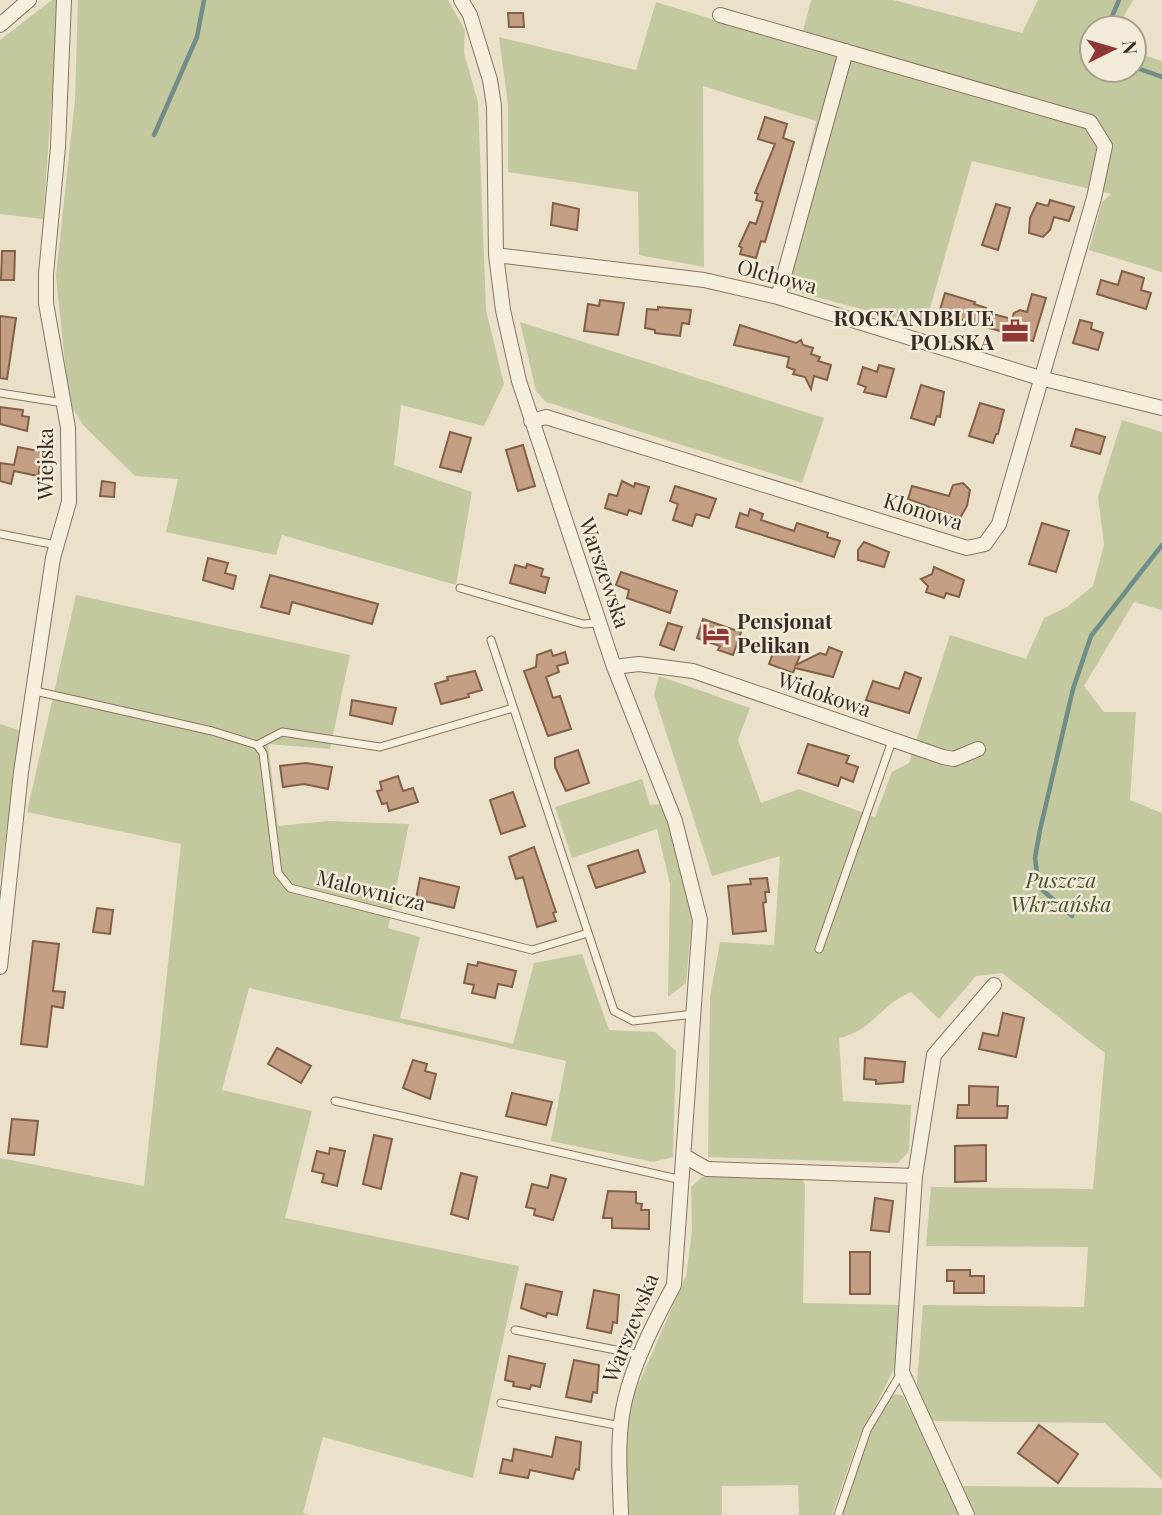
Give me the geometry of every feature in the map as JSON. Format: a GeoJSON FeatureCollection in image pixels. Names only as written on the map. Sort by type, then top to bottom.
{"type":"FeatureCollection","features":[{"type":"Feature","properties":{"kind":"street"},"geometry":{"type":"LineString","coordinates":[[0,25],[29,0]]}},
{"type":"Feature","properties":{"kind":"street","name":"Wiejska"},"geometry":{"type":"LineString","coordinates":[[0,967],[21,772],[57,545],[69,502],[71,465],[64,403],[46,303],[46,274],[58,147],[64,0]]}},
{"type":"Feature","properties":{"kind":"street","name":"Warszewska"},"geometry":{"type":"LineString","coordinates":[[461,0],[481,46],[494,106],[496,255],[509,340],[531,421],[614,667],[675,821],[700,920],[686,1157],[674,1285],[624,1401],[619,1465],[621,1515]]}},
{"type":"Feature","properties":{"kind":"street"},"geometry":{"type":"LineString","coordinates":[[720,15],[846,51],[778,297]]}},
{"type":"Feature","properties":{"kind":"street","name":"Klonowa"},"geometry":{"type":"LineString","coordinates":[[531,421],[546,417],[954,544],[976,548],[985,544],[999,524],[1094,198],[1105,146],[1090,122],[846,51]]}},
{"type":"Feature","properties":{"kind":"street","name":"Olchowa"},"geometry":{"type":"LineString","coordinates":[[496,255],[704,280],[778,297],[1040,378],[1162,408]]}},
{"type":"Feature","properties":{"kind":"street","name":"Widokowa"},"geometry":{"type":"LineString","coordinates":[[614,667],[639,664],[693,671],[954,760],[978,750]]}},
{"type":"Feature","properties":{"kind":"street"},"geometry":{"type":"LineString","coordinates":[[967,1515],[902,1372],[915,1176],[934,1055],[994,985]]}},
{"type":"Feature","properties":{"kind":"street"},"geometry":{"type":"LineString","coordinates":[[686,1157],[707,1169],[915,1176]]}},
{"type":"Feature","properties":{"kind":"lane"},"geometry":{"type":"LineString","coordinates":[[0,393],[64,403]]}},
{"type":"Feature","properties":{"kind":"lane"},"geometry":{"type":"LineString","coordinates":[[0,534],[57,545]]}},
{"type":"Feature","properties":{"kind":"lane"},"geometry":{"type":"LineString","coordinates":[[460,588],[583,624],[600,623]]}},
{"type":"Feature","properties":{"kind":"lane"},"geometry":{"type":"LineString","coordinates":[[491,640],[614,1011],[633,1021],[695,1014]]}},
{"type":"Feature","properties":{"kind":"lane"},"geometry":{"type":"LineString","coordinates":[[35,691],[212,731],[257,745],[282,732],[380,747],[513,708]]}},
{"type":"Feature","properties":{"kind":"lane"},"geometry":{"type":"LineString","coordinates":[[819,949],[892,741]]}},
{"type":"Feature","properties":{"kind":"lane","name":"Malownicza"},"geometry":{"type":"LineString","coordinates":[[257,745],[263,753],[278,873],[290,888],[531,950],[588,933]]}},
{"type":"Feature","properties":{"kind":"lane"},"geometry":{"type":"LineString","coordinates":[[335,1101],[682,1181]]}},
{"type":"Feature","properties":{"kind":"lane"},"geometry":{"type":"LineString","coordinates":[[515,1331],[642,1355]]}},
{"type":"Feature","properties":{"kind":"lane"},"geometry":{"type":"LineString","coordinates":[[838,1515],[867,1430],[902,1372]]}},
{"type":"Feature","properties":{"kind":"lane"},"geometry":{"type":"LineString","coordinates":[[501,1403],[622,1426]]}},
{"type":"Feature","properties":{"kind":"green space"},"geometry":{"type":"Polygon","coordinates":[[[52,0],[59,0],[43,219],[0,214],[0,40],[52,0]]]}},
{"type":"Feature","properties":{"kind":"green space"},"geometry":{"type":"Polygon","coordinates":[[[78,0],[448,0],[465,30],[464,53],[478,102],[486,310],[504,384],[484,426],[401,405],[394,465],[472,492],[456,585],[282,535],[276,555],[166,532],[178,479],[135,476],[83,425],[69,402],[56,276],[75,99],[78,0]]]}},
{"type":"Feature","properties":{"kind":"green space"},"geometry":{"type":"Polygon","coordinates":[[[811,0],[893,0],[1022,33],[1038,0],[1133,0],[1125,14],[1078,14],[1078,84],[1148,84],[1148,56],[1162,61],[1162,272],[1089,250],[1102,202],[1111,194],[972,161],[925,326],[779,287],[816,121],[703,86],[704,267],[639,255],[638,192],[508,172],[508,105],[499,37],[636,70],[656,2],[799,46],[811,0]]]}},
{"type":"Feature","properties":{"kind":"green space"},"geometry":{"type":"Polygon","coordinates":[[[520,322],[824,418],[802,483],[546,402],[536,391],[520,322]]]}},
{"type":"Feature","properties":{"kind":"green space","name":"Puszcza Wkrzańska"},"geometry":{"type":"Polygon","coordinates":[[[1122,420],[1162,432],[1162,610],[1134,602],[1084,686],[1104,712],[1136,712],[1130,800],[1162,813],[1162,1480],[1105,1423],[926,1421],[916,1395],[923,1305],[1084,1307],[1088,1247],[926,1246],[931,1187],[1093,1189],[1105,1053],[1002,973],[976,976],[939,1019],[911,992],[900,997],[860,1030],[839,1038],[843,1101],[911,1105],[909,1151],[898,1163],[708,1157],[710,997],[720,942],[774,945],[780,856],[712,876],[654,695],[659,676],[750,708],[738,740],[761,803],[799,789],[875,817],[892,772],[909,763],[950,635],[1026,659],[1044,618],[1067,607],[1093,586],[1104,545],[1098,497],[1122,420]]]}},
{"type":"Feature","properties":{"kind":"green space"},"geometry":{"type":"Polygon","coordinates":[[[76,595],[350,655],[330,749],[268,744],[278,826],[328,821],[409,824],[388,928],[420,937],[400,1018],[513,1044],[534,963],[582,954],[609,1030],[655,1032],[676,1051],[673,1157],[653,1162],[551,1141],[566,1061],[249,988],[222,1090],[312,1111],[285,1218],[519,1266],[473,1478],[323,1437],[303,1513],[310,1515],[0,1515],[0,1158],[144,1186],[181,844],[27,812],[76,595]]]}},
{"type":"Feature","properties":{"kind":"green space"},"geometry":{"type":"Polygon","coordinates":[[[0,724],[21,731],[0,877],[0,724]]]}},
{"type":"Feature","properties":{"kind":"green space"},"geometry":{"type":"Polygon","coordinates":[[[642,779],[650,805],[661,804],[677,849],[692,921],[686,983],[668,997],[670,884],[657,829],[572,858],[555,807],[642,779]]]}},
{"type":"Feature","properties":{"kind":"green space"},"geometry":{"type":"Polygon","coordinates":[[[702,1177],[802,1178],[805,1185],[803,1303],[900,1305],[896,1365],[858,1440],[832,1515],[799,1515],[798,1485],[722,1486],[722,1515],[626,1515],[626,1443],[632,1399],[686,1276],[692,1231],[691,1187],[702,1177]]]}},
{"type":"Feature","properties":{"kind":"green space"},"geometry":{"type":"Polygon","coordinates":[[[896,1394],[903,1396],[964,1515],[840,1515],[870,1430],[887,1401],[896,1394]]]}},
{"type":"Feature","properties":{"kind":"green space"},"geometry":{"type":"Polygon","coordinates":[[[961,1486],[1162,1488],[1162,1515],[975,1515],[961,1486]]]}},
{"type":"Feature","properties":{"kind":"building"},"geometry":{"type":"Polygon","coordinates":[[[508,13],[523,13],[524,27],[509,27],[508,13]]]}},
{"type":"Feature","properties":{"kind":"building"},"geometry":{"type":"Polygon","coordinates":[[[765,117],[787,124],[783,138],[794,142],[765,242],[761,241],[756,258],[740,254],[742,248],[739,246],[750,222],[756,224],[763,202],[756,200],[758,194],[755,193],[775,144],[758,139],[765,117]]]}},
{"type":"Feature","properties":{"kind":"building"},"geometry":{"type":"Polygon","coordinates":[[[1050,200],[1074,207],[1069,221],[1054,217],[1050,230],[1043,237],[1029,233],[1030,218],[1037,203],[1048,206],[1050,200]]]}},
{"type":"Feature","properties":{"kind":"building"},"geometry":{"type":"Polygon","coordinates":[[[553,203],[579,209],[577,230],[551,225],[553,203]]]}},
{"type":"Feature","properties":{"kind":"building"},"geometry":{"type":"Polygon","coordinates":[[[996,204],[1010,208],[998,250],[982,245],[996,204]]]}},
{"type":"Feature","properties":{"kind":"building"},"geometry":{"type":"Polygon","coordinates":[[[2,251],[15,251],[14,280],[1,280],[2,251]]]}},
{"type":"Feature","properties":{"kind":"building"},"geometry":{"type":"Polygon","coordinates":[[[1122,271],[1144,278],[1141,290],[1151,293],[1146,309],[1097,294],[1101,280],[1118,285],[1122,271]]]}},
{"type":"Feature","properties":{"kind":"building"},"geometry":{"type":"Polygon","coordinates":[[[945,293],[975,302],[974,304],[986,308],[985,312],[1012,319],[1014,313],[1020,310],[1027,312],[1032,294],[1046,298],[1033,341],[939,313],[945,293]]]}},
{"type":"Feature","properties":{"kind":"building"},"geometry":{"type":"Polygon","coordinates":[[[600,300],[624,303],[618,335],[584,331],[588,304],[599,306],[600,300]]]}},
{"type":"Feature","properties":{"kind":"building"},"geometry":{"type":"Polygon","coordinates":[[[658,307],[691,310],[689,324],[682,323],[680,336],[655,333],[655,330],[645,328],[647,309],[658,310],[658,307]]]}},
{"type":"Feature","properties":{"kind":"building"},"geometry":{"type":"Polygon","coordinates":[[[0,316],[16,318],[7,379],[0,378],[0,316]]]}},
{"type":"Feature","properties":{"kind":"building"},"geometry":{"type":"Polygon","coordinates":[[[1080,320],[1092,323],[1091,329],[1103,333],[1098,350],[1073,343],[1080,320]]]}},
{"type":"Feature","properties":{"kind":"building"},"geometry":{"type":"Polygon","coordinates":[[[740,325],[796,343],[801,340],[803,345],[813,348],[811,354],[820,357],[818,361],[831,365],[827,380],[814,376],[811,389],[805,377],[793,374],[795,370],[787,367],[789,357],[734,345],[740,325]]]}},
{"type":"Feature","properties":{"kind":"building"},"geometry":{"type":"Polygon","coordinates":[[[879,365],[894,369],[886,397],[864,392],[866,387],[858,384],[863,367],[877,372],[879,365]]]}},
{"type":"Feature","properties":{"kind":"building"},"geometry":{"type":"Polygon","coordinates":[[[921,385],[944,392],[940,417],[937,416],[934,425],[911,418],[921,385]]]}},
{"type":"Feature","properties":{"kind":"building"},"geometry":{"type":"Polygon","coordinates":[[[980,403],[1004,410],[993,443],[969,436],[980,403]]]}},
{"type":"Feature","properties":{"kind":"building"},"geometry":{"type":"Polygon","coordinates":[[[0,407],[23,410],[22,416],[29,417],[27,431],[0,424],[0,407]]]}},
{"type":"Feature","properties":{"kind":"building"},"geometry":{"type":"Polygon","coordinates":[[[1076,429],[1105,437],[1100,454],[1071,446],[1076,429]]]}},
{"type":"Feature","properties":{"kind":"building"},"geometry":{"type":"Polygon","coordinates":[[[450,432],[471,438],[461,472],[440,467],[450,432]]]}},
{"type":"Feature","properties":{"kind":"building"},"geometry":{"type":"Polygon","coordinates":[[[523,445],[535,486],[518,491],[506,450],[523,445]]]}},
{"type":"Feature","properties":{"kind":"building"},"geometry":{"type":"Polygon","coordinates":[[[18,447],[43,452],[38,476],[14,471],[11,484],[0,481],[0,463],[14,465],[18,447]]]}},
{"type":"Feature","properties":{"kind":"building"},"geometry":{"type":"Polygon","coordinates":[[[102,481],[115,483],[114,497],[100,496],[102,481]]]}},
{"type":"Feature","properties":{"kind":"building"},"geometry":{"type":"Polygon","coordinates":[[[622,481],[634,487],[635,483],[649,487],[641,514],[629,510],[627,515],[605,508],[609,494],[617,496],[622,481]]]}},
{"type":"Feature","properties":{"kind":"building"},"geometry":{"type":"Polygon","coordinates":[[[963,483],[970,490],[967,506],[960,518],[908,499],[912,486],[949,496],[953,485],[963,483]]]}},
{"type":"Feature","properties":{"kind":"building"},"geometry":{"type":"Polygon","coordinates":[[[675,486],[716,499],[709,518],[696,514],[692,526],[673,520],[678,504],[670,501],[675,486]]]}},
{"type":"Feature","properties":{"kind":"building"},"geometry":{"type":"Polygon","coordinates":[[[750,509],[763,514],[761,520],[794,531],[797,523],[828,533],[827,537],[840,541],[834,557],[736,527],[740,513],[748,516],[750,509]]]}},
{"type":"Feature","properties":{"kind":"building"},"geometry":{"type":"Polygon","coordinates":[[[1042,523],[1069,531],[1056,572],[1029,564],[1042,523]]]}},
{"type":"Feature","properties":{"kind":"building"},"geometry":{"type":"Polygon","coordinates":[[[864,542],[889,552],[884,567],[858,560],[858,550],[864,542]]]}},
{"type":"Feature","properties":{"kind":"building"},"geometry":{"type":"Polygon","coordinates":[[[208,558],[228,563],[225,573],[236,576],[233,589],[203,580],[208,558]]]}},
{"type":"Feature","properties":{"kind":"building"},"geometry":{"type":"Polygon","coordinates":[[[527,564],[543,569],[541,576],[549,578],[545,593],[510,583],[515,565],[526,568],[527,564]]]}},
{"type":"Feature","properties":{"kind":"building"},"geometry":{"type":"Polygon","coordinates":[[[934,567],[964,580],[959,597],[946,593],[944,598],[926,592],[928,586],[921,579],[932,574],[934,567]]]}},
{"type":"Feature","properties":{"kind":"building"},"geometry":{"type":"Polygon","coordinates":[[[621,572],[677,591],[670,613],[627,598],[629,590],[616,585],[621,572]]]}},
{"type":"Feature","properties":{"kind":"building"},"geometry":{"type":"Polygon","coordinates":[[[270,575],[378,604],[372,624],[292,602],[289,614],[261,607],[270,575]]]}},
{"type":"Feature","properties":{"kind":"building"},"geometry":{"type":"Polygon","coordinates":[[[703,619],[741,632],[733,655],[718,650],[720,646],[697,638],[703,619]]]}},
{"type":"Feature","properties":{"kind":"building"},"geometry":{"type":"Polygon","coordinates":[[[668,623],[682,627],[674,650],[660,645],[668,623]]]}},
{"type":"Feature","properties":{"kind":"building"},"geometry":{"type":"Polygon","coordinates":[[[786,642],[803,648],[796,665],[820,653],[826,655],[829,647],[842,652],[833,677],[795,668],[793,673],[769,664],[775,648],[783,650],[786,642]]]}},
{"type":"Feature","properties":{"kind":"building"},"geometry":{"type":"Polygon","coordinates":[[[551,650],[553,656],[565,652],[568,663],[557,666],[559,672],[546,677],[553,698],[560,696],[571,729],[548,736],[524,671],[536,667],[537,655],[551,650]]]}},
{"type":"Feature","properties":{"kind":"building"},"geometry":{"type":"Polygon","coordinates":[[[475,671],[482,690],[468,694],[469,697],[441,704],[435,684],[448,680],[447,677],[475,671]]]}},
{"type":"Feature","properties":{"kind":"building"},"geometry":{"type":"Polygon","coordinates":[[[905,672],[921,678],[909,713],[866,700],[873,681],[899,689],[905,672]]]}},
{"type":"Feature","properties":{"kind":"building"},"geometry":{"type":"Polygon","coordinates":[[[352,700],[396,708],[392,724],[350,715],[352,700]]]}},
{"type":"Feature","properties":{"kind":"building"},"geometry":{"type":"Polygon","coordinates":[[[808,744],[849,756],[846,763],[858,767],[853,782],[841,777],[838,786],[798,773],[808,744]]]}},
{"type":"Feature","properties":{"kind":"building"},"geometry":{"type":"Polygon","coordinates":[[[578,750],[589,783],[566,791],[555,767],[555,758],[578,750]]]}},
{"type":"Feature","properties":{"kind":"building"},"geometry":{"type":"Polygon","coordinates":[[[306,763],[332,767],[328,789],[304,784],[283,787],[280,766],[306,763]]]}},
{"type":"Feature","properties":{"kind":"building"},"geometry":{"type":"Polygon","coordinates":[[[398,776],[403,791],[413,788],[418,802],[389,811],[387,803],[382,804],[377,791],[382,790],[380,782],[398,776]]]}},
{"type":"Feature","properties":{"kind":"building"},"geometry":{"type":"Polygon","coordinates":[[[513,792],[525,826],[501,834],[490,800],[513,792]]]}},
{"type":"Feature","properties":{"kind":"building"},"geometry":{"type":"Polygon","coordinates":[[[534,847],[556,912],[553,913],[556,921],[537,927],[523,877],[516,879],[509,857],[534,847]]]}},
{"type":"Feature","properties":{"kind":"building"},"geometry":{"type":"Polygon","coordinates":[[[638,850],[645,872],[596,888],[588,866],[638,850]]]}},
{"type":"Feature","properties":{"kind":"building"},"geometry":{"type":"Polygon","coordinates":[[[420,878],[459,887],[454,908],[416,899],[420,878]]]}},
{"type":"Feature","properties":{"kind":"building"},"geometry":{"type":"Polygon","coordinates":[[[767,878],[769,892],[765,892],[766,902],[763,903],[766,931],[733,934],[728,886],[751,884],[750,879],[767,878]]]}},
{"type":"Feature","properties":{"kind":"building"},"geometry":{"type":"Polygon","coordinates":[[[97,908],[113,910],[110,934],[93,932],[97,908]]]}},
{"type":"Feature","properties":{"kind":"building"},"geometry":{"type":"Polygon","coordinates":[[[33,941],[59,944],[53,991],[65,992],[63,1008],[52,1006],[47,1047],[21,1044],[33,941]]]}},
{"type":"Feature","properties":{"kind":"building"},"geometry":{"type":"Polygon","coordinates":[[[478,962],[516,971],[512,987],[498,984],[495,998],[472,993],[474,985],[464,983],[468,964],[477,966],[478,962]]]}},
{"type":"Feature","properties":{"kind":"building"},"geometry":{"type":"Polygon","coordinates":[[[1003,1013],[1024,1018],[1016,1057],[979,1049],[983,1033],[998,1036],[1003,1013]]]}},
{"type":"Feature","properties":{"kind":"building"},"geometry":{"type":"Polygon","coordinates":[[[277,1048],[311,1066],[301,1083],[268,1064],[277,1048]]]}},
{"type":"Feature","properties":{"kind":"building"},"geometry":{"type":"Polygon","coordinates":[[[865,1058],[905,1062],[903,1082],[876,1084],[876,1080],[864,1079],[865,1058]]]}},
{"type":"Feature","properties":{"kind":"building"},"geometry":{"type":"Polygon","coordinates":[[[413,1060],[427,1064],[425,1071],[436,1074],[430,1099],[403,1088],[413,1060]]]}},
{"type":"Feature","properties":{"kind":"building"},"geometry":{"type":"Polygon","coordinates":[[[969,1086],[998,1087],[997,1106],[1008,1106],[1007,1118],[957,1118],[958,1105],[969,1105],[969,1086]]]}},
{"type":"Feature","properties":{"kind":"building"},"geometry":{"type":"Polygon","coordinates":[[[512,1093],[552,1102],[546,1125],[506,1116],[512,1093]]]}},
{"type":"Feature","properties":{"kind":"building"},"geometry":{"type":"Polygon","coordinates":[[[12,1119],[38,1121],[34,1155],[8,1153],[12,1119]]]}},
{"type":"Feature","properties":{"kind":"building"},"geometry":{"type":"Polygon","coordinates":[[[374,1135],[392,1139],[381,1189],[363,1184],[374,1135]]]}},
{"type":"Feature","properties":{"kind":"building"},"geometry":{"type":"Polygon","coordinates":[[[986,1145],[986,1181],[955,1182],[955,1146],[986,1145]]]}},
{"type":"Feature","properties":{"kind":"building"},"geometry":{"type":"Polygon","coordinates":[[[330,1148],[345,1151],[337,1186],[322,1182],[324,1174],[312,1171],[317,1151],[329,1154],[330,1148]]]}},
{"type":"Feature","properties":{"kind":"building"},"geometry":{"type":"Polygon","coordinates":[[[461,1173],[477,1177],[468,1219],[451,1214],[461,1173]]]}},
{"type":"Feature","properties":{"kind":"building"},"geometry":{"type":"Polygon","coordinates":[[[551,1175],[566,1179],[553,1220],[534,1215],[535,1209],[526,1207],[532,1184],[548,1188],[551,1175]]]}},
{"type":"Feature","properties":{"kind":"building"},"geometry":{"type":"Polygon","coordinates":[[[608,1191],[636,1192],[636,1203],[642,1204],[641,1210],[649,1210],[649,1229],[612,1228],[612,1218],[603,1218],[608,1191]]]}},
{"type":"Feature","properties":{"kind":"building"},"geometry":{"type":"Polygon","coordinates":[[[875,1198],[893,1201],[889,1232],[871,1230],[875,1198]]]}},
{"type":"Feature","properties":{"kind":"building"},"geometry":{"type":"Polygon","coordinates":[[[850,1252],[870,1252],[870,1294],[850,1294],[850,1252]]]}},
{"type":"Feature","properties":{"kind":"building"},"geometry":{"type":"Polygon","coordinates":[[[947,1270],[970,1270],[970,1276],[984,1276],[984,1293],[954,1293],[954,1281],[947,1281],[947,1270]]]}},
{"type":"Feature","properties":{"kind":"building"},"geometry":{"type":"Polygon","coordinates":[[[526,1284],[562,1292],[557,1315],[547,1313],[546,1317],[521,1308],[526,1284]]]}},
{"type":"Feature","properties":{"kind":"building"},"geometry":{"type":"Polygon","coordinates":[[[594,1290],[619,1295],[617,1323],[613,1322],[611,1333],[587,1328],[594,1290]]]}},
{"type":"Feature","properties":{"kind":"building"},"geometry":{"type":"Polygon","coordinates":[[[509,1356],[545,1364],[540,1387],[531,1385],[530,1389],[513,1386],[514,1382],[505,1380],[509,1356]]]}},
{"type":"Feature","properties":{"kind":"building"},"geometry":{"type":"Polygon","coordinates":[[[574,1360],[599,1365],[597,1393],[593,1392],[591,1402],[566,1397],[574,1360]]]}},
{"type":"Feature","properties":{"kind":"building"},"geometry":{"type":"Polygon","coordinates":[[[1039,1425],[1078,1454],[1058,1483],[1018,1453],[1039,1425]]]}},
{"type":"Feature","properties":{"kind":"building"},"geometry":{"type":"Polygon","coordinates":[[[556,1437],[581,1442],[579,1470],[576,1469],[573,1479],[530,1470],[528,1478],[500,1473],[503,1459],[512,1461],[514,1449],[552,1457],[556,1437]]]}},
{"type":"Feature","properties":{"kind":"waterway"},"geometry":{"type":"LineString","coordinates":[[154,135],[197,37],[204,0]]}},
{"type":"Feature","properties":{"kind":"waterway"},"geometry":{"type":"LineString","coordinates":[[1113,14],[1119,0]]}},
{"type":"Feature","properties":{"kind":"waterway"},"geometry":{"type":"LineString","coordinates":[[1148,72],[1162,77]]}},
{"type":"Feature","properties":{"kind":"waterway"},"geometry":{"type":"LineString","coordinates":[[1072,916],[1039,887],[1035,858],[1073,689],[1091,636],[1162,545]]}},
{"type":"Feature","properties":{"kind":"place","name":"ROCKANDBLUE POLSKA"},"geometry":{"type":"Point","coordinates":[1015,331]}},
{"type":"Feature","properties":{"kind":"place","name":"Pensjonat Pelikan"},"geometry":{"type":"Point","coordinates":[716,634]}}]}
